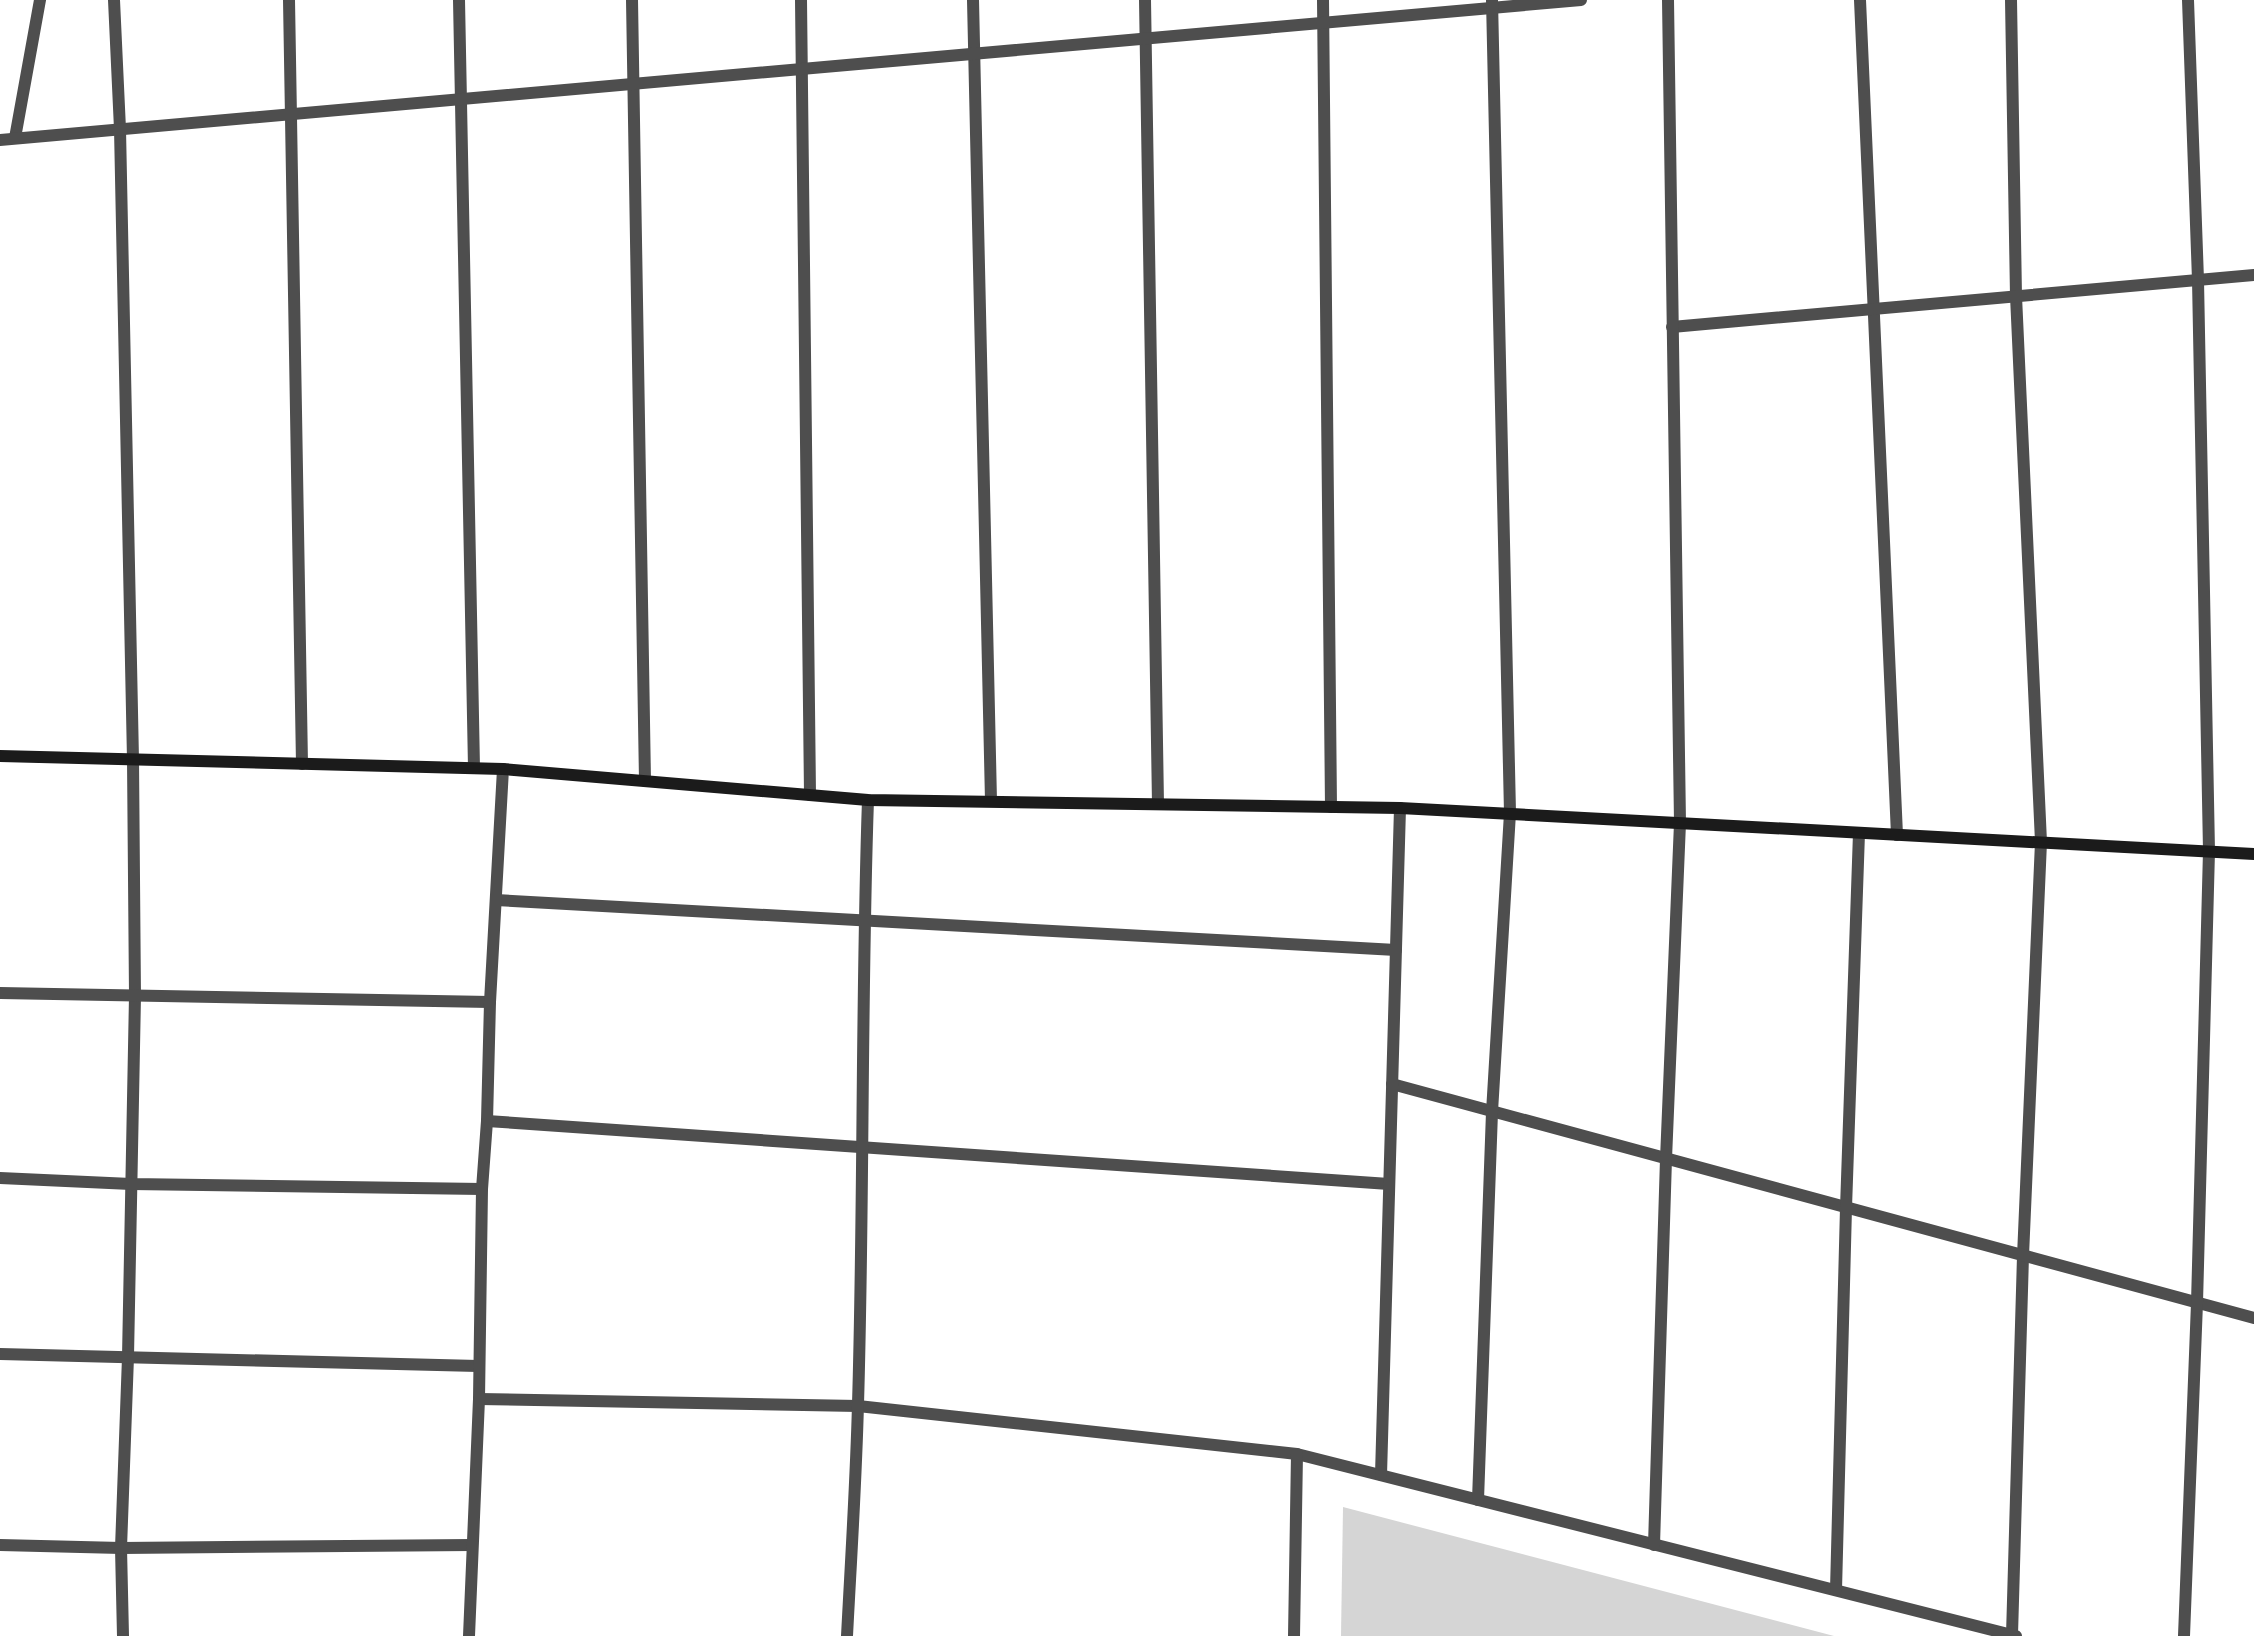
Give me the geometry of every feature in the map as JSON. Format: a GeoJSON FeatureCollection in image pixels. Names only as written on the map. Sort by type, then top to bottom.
{"type":"FeatureCollection","features":[{"type":"Feature","properties":{"kind":"street"},"geometry":{"type":"LineString","coordinates":[[15,138],[40,0]]}},
{"type":"Feature","properties":{"kind":"street"},"geometry":{"type":"LineString","coordinates":[[114,0],[120,129],[133,760],[135,996],[128,1357],[121,1548],[123,1636]]}},
{"type":"Feature","properties":{"kind":"street"},"geometry":{"type":"LineString","coordinates":[[289,0],[302,764]]}},
{"type":"Feature","properties":{"kind":"street"},"geometry":{"type":"LineString","coordinates":[[459,0],[474,768]]}},
{"type":"Feature","properties":{"kind":"street"},"geometry":{"type":"LineString","coordinates":[[632,0],[645,781]]}},
{"type":"Feature","properties":{"kind":"street"},"geometry":{"type":"LineString","coordinates":[[801,0],[810,795]]}},
{"type":"Feature","properties":{"kind":"street"},"geometry":{"type":"LineString","coordinates":[[973,0],[990,801]]}},
{"type":"Feature","properties":{"kind":"street"},"geometry":{"type":"LineString","coordinates":[[1145,0],[1158,804]]}},
{"type":"Feature","properties":{"kind":"street"},"geometry":{"type":"LineString","coordinates":[[1323,0],[1331,807]]}},
{"type":"Feature","properties":{"kind":"street"},"geometry":{"type":"LineString","coordinates":[[0,140],[1323,23],[1492,4],[1581,0]]}},
{"type":"Feature","properties":{"kind":"street"},"geometry":{"type":"LineString","coordinates":[[1654,1545],[1666,1159],[1680,823],[1668,0]]}},
{"type":"Feature","properties":{"kind":"street"},"geometry":{"type":"LineString","coordinates":[[1860,0],[1897,835]]}},
{"type":"Feature","properties":{"kind":"street"},"geometry":{"type":"LineString","coordinates":[[479,1399],[858,1406],[1298,1454],[2014,1635],[2023,1256],[2041,842],[2016,296],[2011,0]]}},
{"type":"Feature","properties":{"kind":"street"},"geometry":{"type":"LineString","coordinates":[[2184,1636],[2198,1303],[2209,851],[2198,280],[2188,0]]}},
{"type":"Feature","properties":{"kind":"street"},"geometry":{"type":"LineString","coordinates":[[1479,1500],[1492,1112],[1510,813],[1492,4]]}},
{"type":"Feature","properties":{"kind":"street"},"geometry":{"type":"LineString","coordinates":[[1672,327],[2254,275]]}},
{"type":"Feature","properties":{"kind":"street"},"geometry":{"type":"LineString","coordinates":[[0,756],[503,769],[868,800],[1400,808],[2254,854]]}},
{"type":"Feature","properties":{"kind":"street"},"geometry":{"type":"LineString","coordinates":[[469,1636],[479,1399],[482,1189],[503,769]]}},
{"type":"Feature","properties":{"kind":"street"},"geometry":{"type":"LineString","coordinates":[[847,1636],[858,1406],[863,1147],[864,920],[868,800]]}},
{"type":"Feature","properties":{"kind":"street"},"geometry":{"type":"LineString","coordinates":[[1381,1475],[1400,808]]}},
{"type":"Feature","properties":{"kind":"street"},"geometry":{"type":"LineString","coordinates":[[1836,1590],[1859,832]]}},
{"type":"Feature","properties":{"kind":"street"},"geometry":{"type":"LineString","coordinates":[[496,900],[1396,950]]}},
{"type":"Feature","properties":{"kind":"street"},"geometry":{"type":"LineString","coordinates":[[0,993],[490,1002]]}},
{"type":"Feature","properties":{"kind":"street"},"geometry":{"type":"LineString","coordinates":[[1392,1084],[2254,1318]]}},
{"type":"Feature","properties":{"kind":"street"},"geometry":{"type":"LineString","coordinates":[[487,1121],[1389,1184]]}},
{"type":"Feature","properties":{"kind":"street"},"geometry":{"type":"LineString","coordinates":[[0,1178],[131,1184],[482,1189]]}},
{"type":"Feature","properties":{"kind":"street"},"geometry":{"type":"LineString","coordinates":[[0,1354],[478,1366]]}},
{"type":"Feature","properties":{"kind":"street"},"geometry":{"type":"LineString","coordinates":[[1294,1636],[1298,1454]]}},
{"type":"Feature","properties":{"kind":"street"},"geometry":{"type":"LineString","coordinates":[[0,1545],[121,1548],[472,1545]]}},
{"type":"Feature","properties":{"kind":"shaded area"},"geometry":{"type":"Polygon","coordinates":[[[1343,1507],[1834,1636],[1341,1636],[1343,1507]]]}}]}
